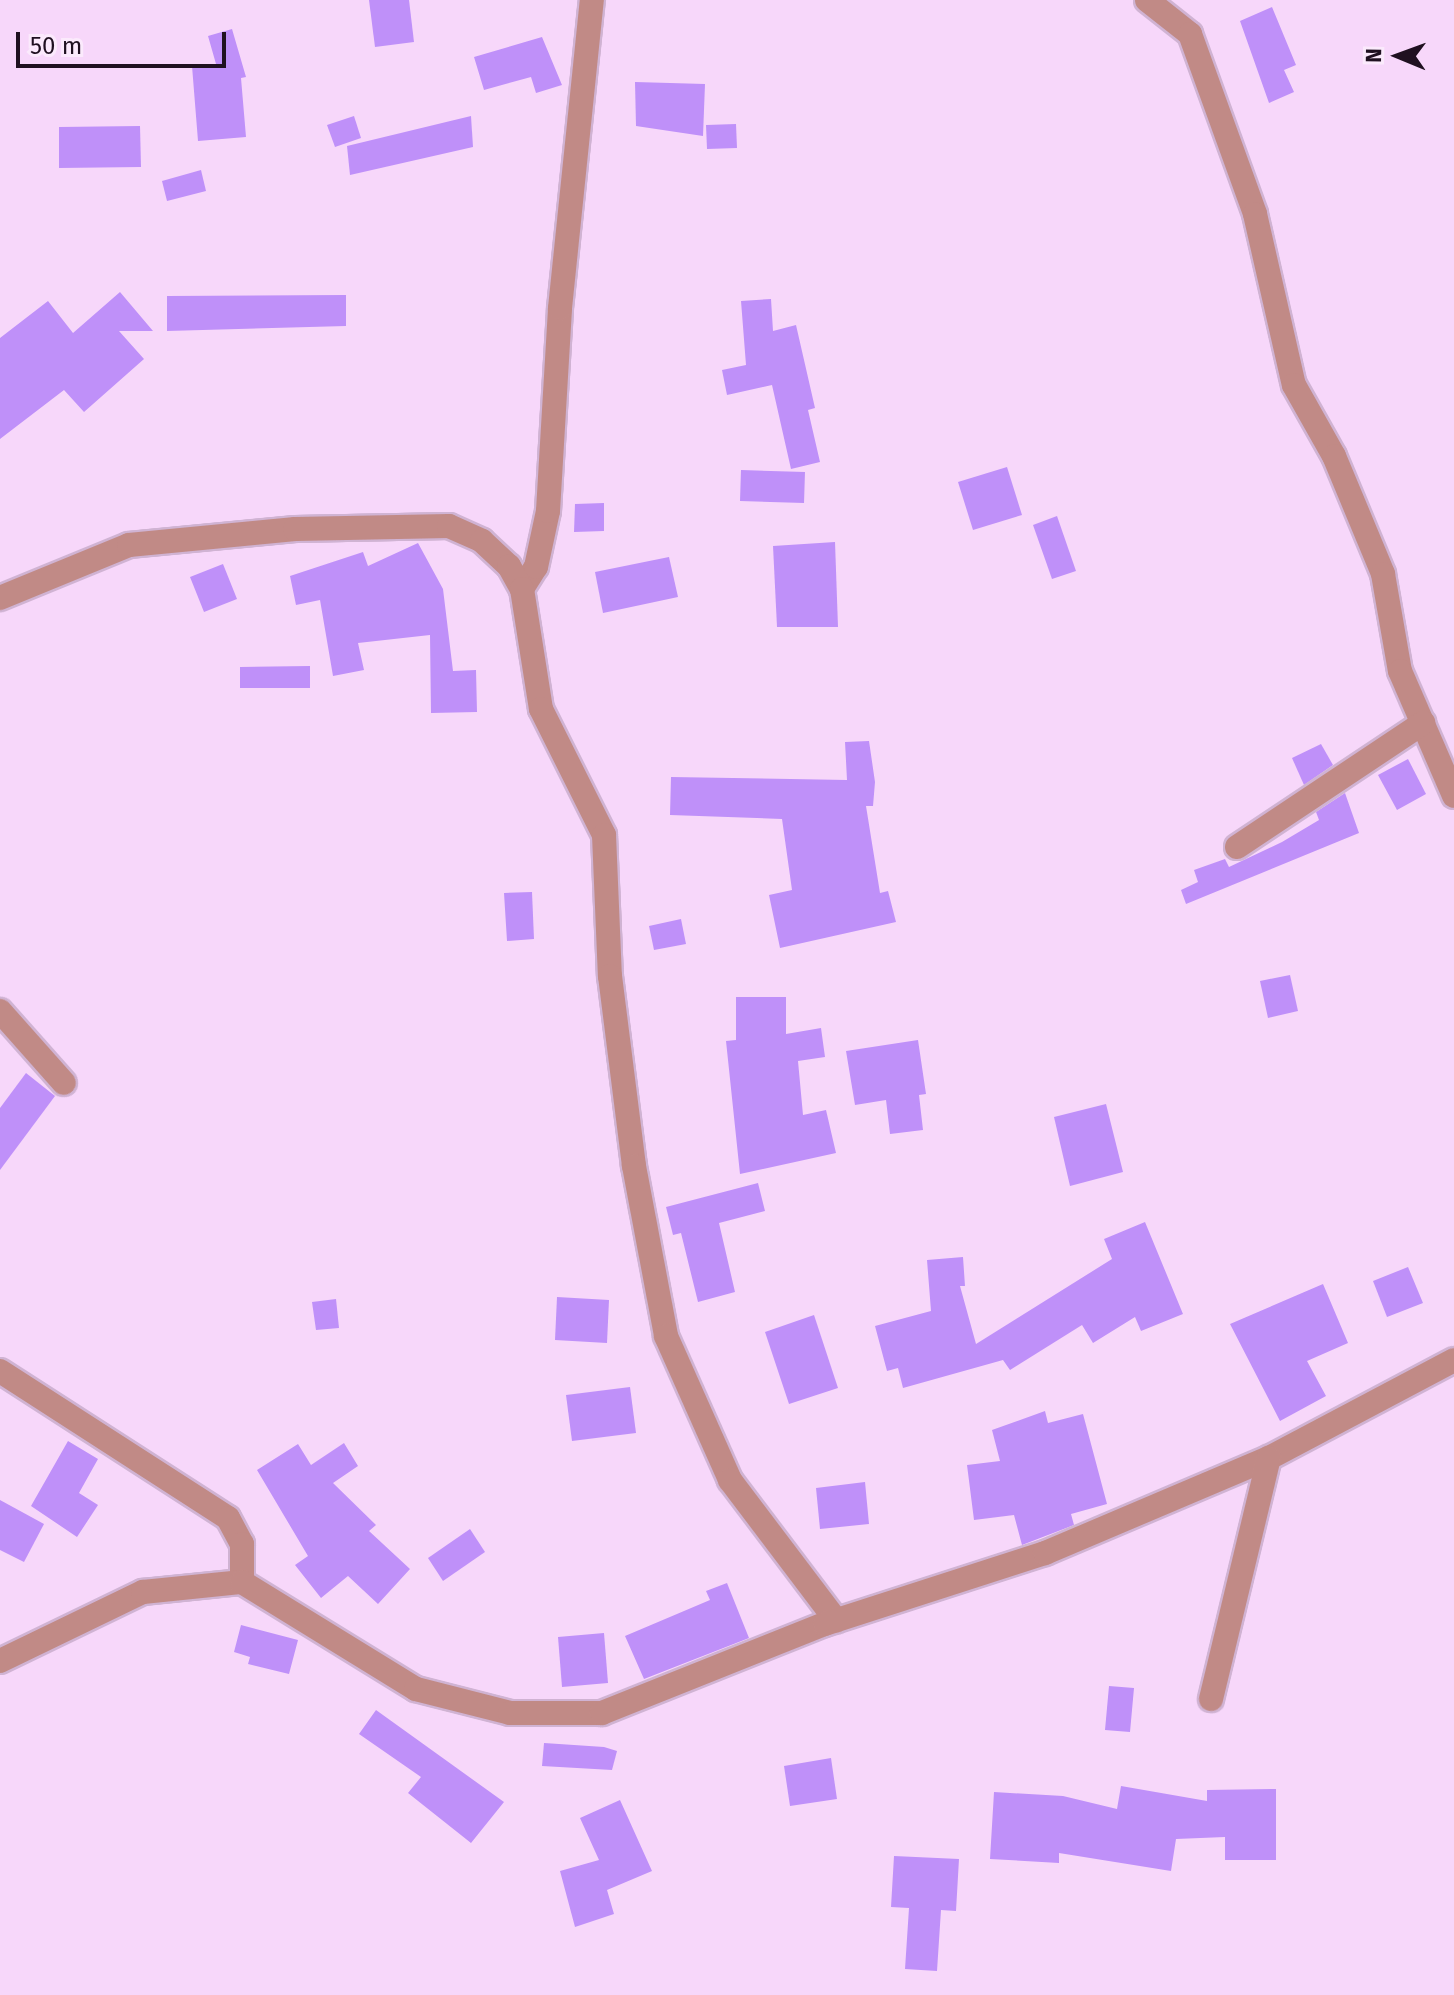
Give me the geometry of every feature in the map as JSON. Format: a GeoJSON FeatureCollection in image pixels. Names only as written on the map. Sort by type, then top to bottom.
{"type":"FeatureCollection","features":[{"type":"Feature","properties":{"kind":"street"},"geometry":{"type":"LineString","coordinates":[[522,589],[536,567],[548,511],[560,308],[592,0]]}},
{"type":"Feature","properties":{"kind":"street"},"geometry":{"type":"LineString","coordinates":[[1147,0],[1190,34],[1255,214],[1294,385],[1334,456],[1383,574],[1400,671],[1454,796]]}},
{"type":"Feature","properties":{"kind":"street"},"geometry":{"type":"LineString","coordinates":[[0,598],[129,545],[404,523],[449,526],[482,541],[509,566],[522,589],[541,709],[604,835],[610,976],[634,1166],[666,1336],[730,1480],[836,1620]]}},
{"type":"Feature","properties":{"kind":"street"},"geometry":{"type":"LineString","coordinates":[[1237,847],[1423,723]]}},
{"type":"Feature","properties":{"kind":"street"},"geometry":{"type":"LineString","coordinates":[[0,1011],[64,1083]]}},
{"type":"Feature","properties":{"kind":"street"},"geometry":{"type":"LineString","coordinates":[[0,1661],[143,1592],[242,1582],[416,1689],[553,1717],[632,1703],[836,1620],[1045,1553],[1269,1458],[1454,1360]]}},
{"type":"Feature","properties":{"kind":"street"},"geometry":{"type":"LineString","coordinates":[[0,1371],[228,1518],[242,1544],[242,1582]]}},
{"type":"Feature","properties":{"kind":"street"},"geometry":{"type":"LineString","coordinates":[[1211,1699],[1269,1458]]}},
{"type":"Feature","properties":{"kind":"building"},"geometry":{"type":"Polygon","coordinates":[[[369,0],[409,0],[414,42],[375,47],[369,0]]]}},
{"type":"Feature","properties":{"kind":"building"},"geometry":{"type":"Polygon","coordinates":[[[1272,7],[1296,65],[1284,70],[1294,92],[1269,103],[1240,21],[1272,7]]]}},
{"type":"Feature","properties":{"kind":"building"},"geometry":{"type":"Polygon","coordinates":[[[232,29],[246,77],[241,78],[246,137],[198,141],[192,66],[216,64],[208,36],[232,29]]]}},
{"type":"Feature","properties":{"kind":"building"},"geometry":{"type":"Polygon","coordinates":[[[542,37],[562,85],[536,93],[531,77],[484,90],[474,57],[542,37]]]}},
{"type":"Feature","properties":{"kind":"building"},"geometry":{"type":"Polygon","coordinates":[[[635,82],[705,84],[703,136],[636,126],[635,82]]]}},
{"type":"Feature","properties":{"kind":"building"},"geometry":{"type":"Polygon","coordinates":[[[354,116],[361,138],[335,147],[327,125],[354,116]]]}},
{"type":"Feature","properties":{"kind":"building"},"geometry":{"type":"Polygon","coordinates":[[[471,116],[473,147],[350,175],[347,146],[471,116]]]}},
{"type":"Feature","properties":{"kind":"building"},"geometry":{"type":"Polygon","coordinates":[[[736,124],[737,148],[707,149],[706,125],[736,124]]]}},
{"type":"Feature","properties":{"kind":"building"},"geometry":{"type":"Polygon","coordinates":[[[140,126],[141,167],[59,168],[59,127],[140,126]]]}},
{"type":"Feature","properties":{"kind":"building"},"geometry":{"type":"Polygon","coordinates":[[[201,170],[206,191],[167,201],[162,181],[201,170]]]}},
{"type":"Feature","properties":{"kind":"building"},"geometry":{"type":"Polygon","coordinates":[[[120,292],[153,331],[119,331],[144,359],[84,412],[64,390],[0,439],[0,338],[48,301],[73,333],[120,292]]]}},
{"type":"Feature","properties":{"kind":"building"},"geometry":{"type":"Polygon","coordinates":[[[346,295],[346,326],[167,331],[167,296],[346,295]]]}},
{"type":"Feature","properties":{"kind":"building"},"geometry":{"type":"Polygon","coordinates":[[[771,299],[773,331],[796,325],[815,408],[808,410],[820,462],[791,469],[772,385],[727,395],[722,370],[746,365],[741,301],[771,299]]]}},
{"type":"Feature","properties":{"kind":"building"},"geometry":{"type":"Polygon","coordinates":[[[1007,467],[1022,515],[973,530],[958,482],[1007,467]]]}},
{"type":"Feature","properties":{"kind":"building"},"geometry":{"type":"Polygon","coordinates":[[[741,470],[805,472],[804,503],[740,501],[741,470]]]}},
{"type":"Feature","properties":{"kind":"building"},"geometry":{"type":"Polygon","coordinates":[[[604,503],[604,531],[574,532],[575,504],[604,503]]]}},
{"type":"Feature","properties":{"kind":"building"},"geometry":{"type":"Polygon","coordinates":[[[1057,516],[1076,571],[1052,579],[1033,525],[1057,516]]]}},
{"type":"Feature","properties":{"kind":"building"},"geometry":{"type":"Polygon","coordinates":[[[835,542],[838,627],[777,627],[773,546],[835,542]]]}},
{"type":"Feature","properties":{"kind":"building"},"geometry":{"type":"Polygon","coordinates":[[[418,543],[443,589],[453,671],[476,670],[477,712],[431,713],[430,635],[358,643],[364,670],[333,676],[320,600],[296,605],[290,576],[363,552],[368,566],[418,543]]]}},
{"type":"Feature","properties":{"kind":"building"},"geometry":{"type":"Polygon","coordinates":[[[669,557],[678,597],[603,613],[595,572],[669,557]]]}},
{"type":"Feature","properties":{"kind":"building"},"geometry":{"type":"Polygon","coordinates":[[[223,564],[237,599],[204,612],[190,577],[223,564]]]}},
{"type":"Feature","properties":{"kind":"building"},"geometry":{"type":"Polygon","coordinates":[[[310,666],[310,688],[240,688],[240,667],[310,666]]]}},
{"type":"Feature","properties":{"kind":"building"},"geometry":{"type":"Polygon","coordinates":[[[869,741],[875,782],[873,806],[866,806],[880,893],[888,891],[896,922],[780,948],[769,895],[792,890],[782,819],[670,815],[671,777],[847,780],[845,742],[869,741]]]}},
{"type":"Feature","properties":{"kind":"building"},"geometry":{"type":"Polygon","coordinates":[[[1321,744],[1333,765],[1304,785],[1292,758],[1321,744]]]}},
{"type":"Feature","properties":{"kind":"building"},"geometry":{"type":"Polygon","coordinates":[[[1408,759],[1426,794],[1397,810],[1378,775],[1408,759]]]}},
{"type":"Feature","properties":{"kind":"building"},"geometry":{"type":"Polygon","coordinates":[[[1345,793],[1359,833],[1186,904],[1181,890],[1198,882],[1194,870],[1225,859],[1229,867],[1282,842],[1319,820],[1316,812],[1345,793]]]}},
{"type":"Feature","properties":{"kind":"building"},"geometry":{"type":"Polygon","coordinates":[[[532,892],[534,939],[507,941],[504,893],[532,892]]]}},
{"type":"Feature","properties":{"kind":"building"},"geometry":{"type":"Polygon","coordinates":[[[681,919],[686,944],[654,950],[649,926],[681,919]]]}},
{"type":"Feature","properties":{"kind":"building"},"geometry":{"type":"Polygon","coordinates":[[[1290,975],[1298,1011],[1268,1018],[1260,981],[1290,975]]]}},
{"type":"Feature","properties":{"kind":"building"},"geometry":{"type":"Polygon","coordinates":[[[736,997],[786,997],[786,1034],[821,1028],[825,1057],[798,1061],[803,1115],[826,1110],[836,1153],[740,1174],[726,1041],[736,1040],[736,997]]]}},
{"type":"Feature","properties":{"kind":"building"},"geometry":{"type":"Polygon","coordinates":[[[918,1040],[926,1094],[919,1095],[923,1130],[890,1134],[886,1100],[855,1105],[846,1051],[918,1040]]]}},
{"type":"Feature","properties":{"kind":"building"},"geometry":{"type":"Polygon","coordinates":[[[26,1073],[55,1096],[0,1170],[0,1108],[26,1073]]]}},
{"type":"Feature","properties":{"kind":"building"},"geometry":{"type":"Polygon","coordinates":[[[1106,1104],[1123,1172],[1070,1186],[1054,1117],[1106,1104]]]}},
{"type":"Feature","properties":{"kind":"building"},"geometry":{"type":"Polygon","coordinates":[[[758,1183],[765,1211],[719,1223],[735,1292],[698,1302],[681,1233],[673,1235],[666,1207],[758,1183]]]}},
{"type":"Feature","properties":{"kind":"building"},"geometry":{"type":"Polygon","coordinates":[[[1145,1222],[1183,1314],[1141,1331],[1135,1317],[1093,1343],[1082,1325],[1010,1370],[1003,1360],[903,1388],[898,1368],[887,1371],[875,1326],[931,1311],[927,1260],[963,1257],[965,1286],[960,1286],[976,1344],[1112,1259],[1104,1239],[1145,1222]]]}},
{"type":"Feature","properties":{"kind":"building"},"geometry":{"type":"Polygon","coordinates":[[[1408,1267],[1423,1303],[1387,1317],[1373,1281],[1408,1267]]]}},
{"type":"Feature","properties":{"kind":"building"},"geometry":{"type":"Polygon","coordinates":[[[1323,1284],[1348,1343],[1307,1361],[1326,1396],[1280,1421],[1230,1324],[1323,1284]]]}},
{"type":"Feature","properties":{"kind":"building"},"geometry":{"type":"Polygon","coordinates":[[[557,1297],[609,1300],[607,1343],[555,1340],[557,1297]]]}},
{"type":"Feature","properties":{"kind":"building"},"geometry":{"type":"Polygon","coordinates":[[[336,1299],[339,1328],[316,1330],[312,1302],[336,1299]]]}},
{"type":"Feature","properties":{"kind":"building"},"geometry":{"type":"Polygon","coordinates":[[[814,1315],[838,1388],[789,1404],[765,1332],[814,1315]]]}},
{"type":"Feature","properties":{"kind":"building"},"geometry":{"type":"Polygon","coordinates":[[[630,1387],[636,1433],[572,1441],[566,1395],[630,1387]]]}},
{"type":"Feature","properties":{"kind":"building"},"geometry":{"type":"Polygon","coordinates":[[[1045,1411],[1048,1423],[1083,1414],[1107,1504],[1071,1514],[1074,1525],[1022,1545],[1014,1515],[974,1520],[967,1465],[1000,1461],[992,1430],[1045,1411]]]}},
{"type":"Feature","properties":{"kind":"building"},"geometry":{"type":"Polygon","coordinates":[[[68,1441],[98,1459],[79,1493],[98,1505],[77,1537],[31,1506],[68,1441]]]}},
{"type":"Feature","properties":{"kind":"building"},"geometry":{"type":"Polygon","coordinates":[[[344,1443],[358,1466],[333,1483],[376,1525],[369,1531],[410,1569],[378,1604],[348,1576],[321,1598],[295,1565],[308,1556],[257,1470],[298,1444],[311,1465],[344,1443]]]}},
{"type":"Feature","properties":{"kind":"building"},"geometry":{"type":"Polygon","coordinates":[[[865,1482],[869,1524],[820,1529],[816,1488],[865,1482]]]}},
{"type":"Feature","properties":{"kind":"building"},"geometry":{"type":"Polygon","coordinates":[[[0,1500],[44,1524],[24,1562],[0,1550],[0,1500]]]}},
{"type":"Feature","properties":{"kind":"building"},"geometry":{"type":"Polygon","coordinates":[[[470,1529],[485,1552],[443,1581],[428,1558],[470,1529]]]}},
{"type":"Feature","properties":{"kind":"building"},"geometry":{"type":"Polygon","coordinates":[[[727,1583],[749,1638],[644,1679],[625,1636],[710,1600],[706,1591],[727,1583]]]}},
{"type":"Feature","properties":{"kind":"building"},"geometry":{"type":"Polygon","coordinates":[[[241,1625],[298,1640],[289,1674],[248,1664],[250,1657],[234,1652],[241,1625]]]}},
{"type":"Feature","properties":{"kind":"building"},"geometry":{"type":"Polygon","coordinates":[[[604,1633],[608,1683],[562,1687],[558,1637],[604,1633]]]}},
{"type":"Feature","properties":{"kind":"building"},"geometry":{"type":"Polygon","coordinates":[[[1109,1686],[1134,1688],[1130,1732],[1105,1730],[1109,1686]]]}},
{"type":"Feature","properties":{"kind":"building"},"geometry":{"type":"Polygon","coordinates":[[[376,1710],[504,1802],[471,1843],[408,1793],[421,1777],[359,1734],[376,1710]]]}},
{"type":"Feature","properties":{"kind":"building"},"geometry":{"type":"Polygon","coordinates":[[[544,1743],[604,1747],[617,1751],[612,1770],[542,1766],[544,1743]]]}},
{"type":"Feature","properties":{"kind":"building"},"geometry":{"type":"Polygon","coordinates":[[[831,1758],[837,1799],[790,1806],[784,1766],[831,1758]]]}},
{"type":"Feature","properties":{"kind":"building"},"geometry":{"type":"Polygon","coordinates":[[[1121,1786],[1207,1801],[1207,1790],[1276,1789],[1276,1860],[1225,1860],[1225,1837],[1176,1839],[1171,1871],[1059,1853],[1059,1863],[990,1859],[994,1792],[1063,1796],[1117,1809],[1121,1786]]]}},
{"type":"Feature","properties":{"kind":"building"},"geometry":{"type":"Polygon","coordinates":[[[620,1800],[652,1871],[607,1890],[614,1914],[575,1927],[560,1871],[599,1860],[580,1818],[620,1800]]]}},
{"type":"Feature","properties":{"kind":"building"},"geometry":{"type":"Polygon","coordinates":[[[894,1856],[959,1859],[956,1911],[941,1910],[937,1971],[905,1969],[909,1908],[891,1907],[894,1856]]]}}]}
